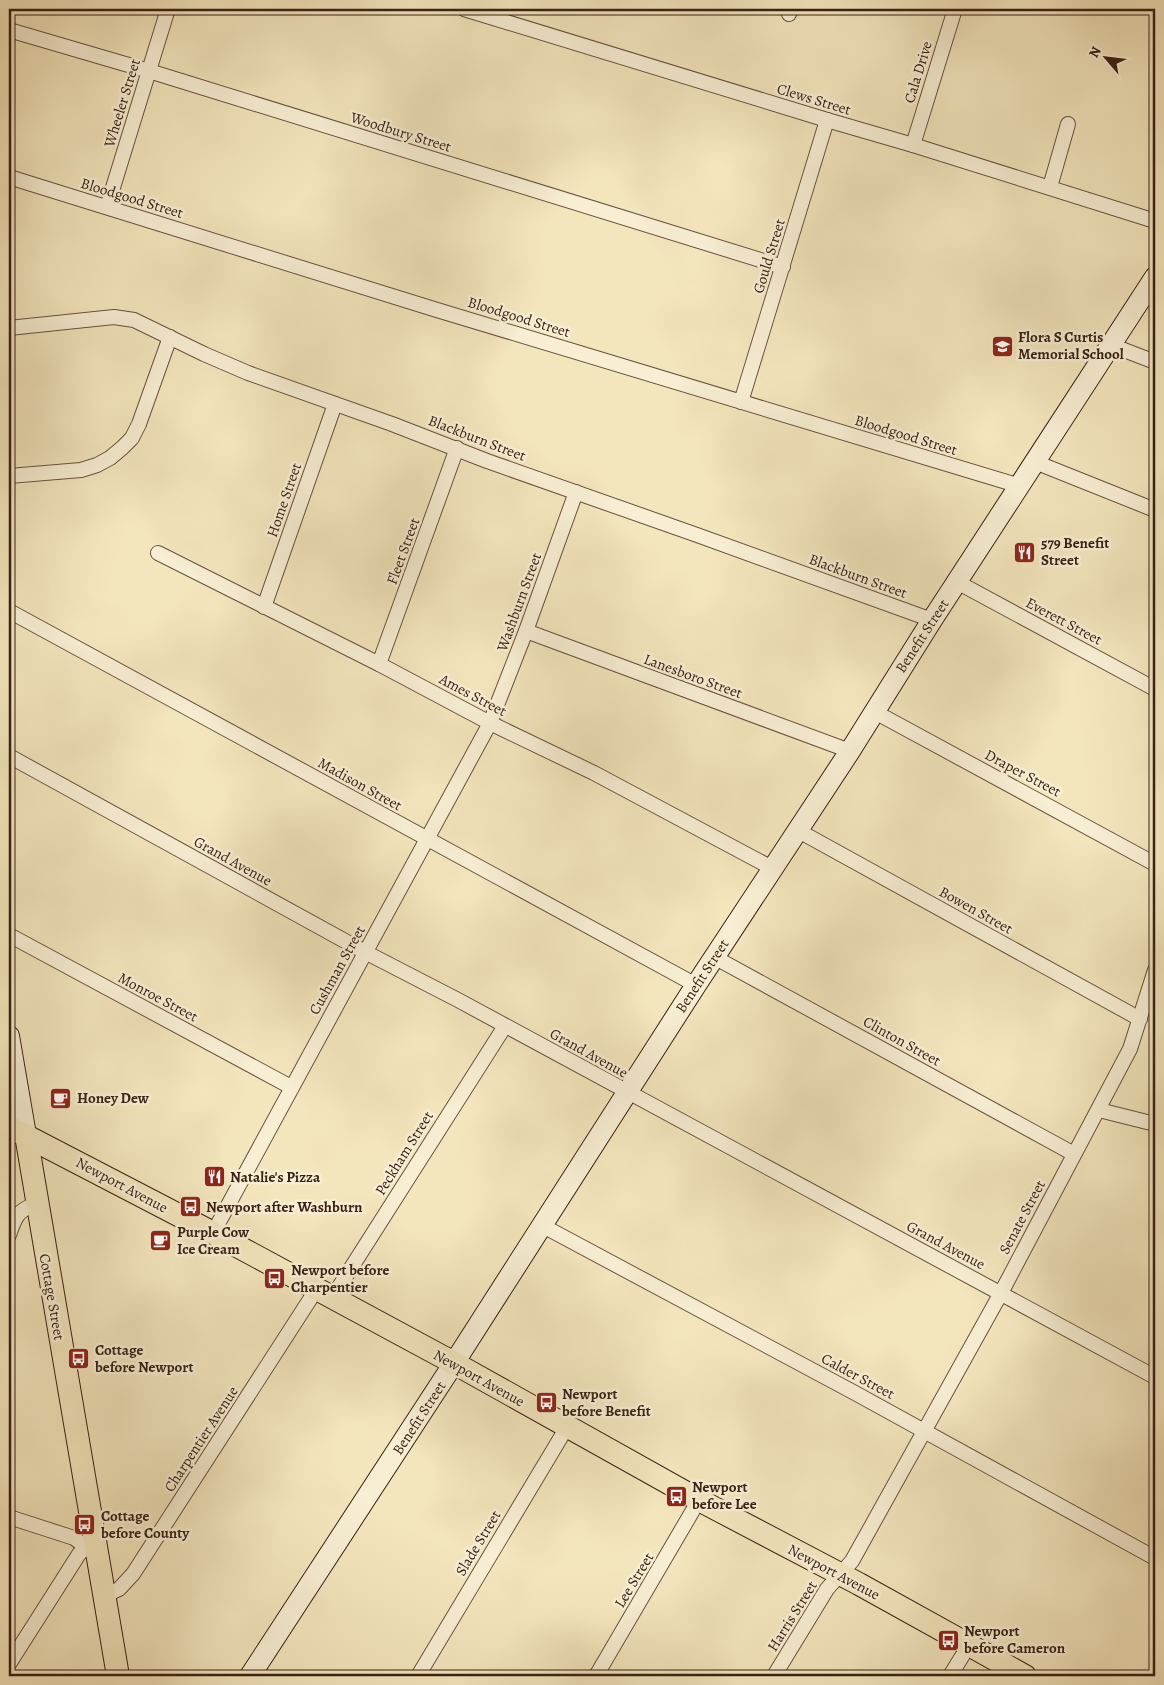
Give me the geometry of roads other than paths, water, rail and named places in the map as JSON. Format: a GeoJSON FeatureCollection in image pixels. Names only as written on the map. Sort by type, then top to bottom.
{"type":"FeatureCollection","features":[{"type":"Feature","properties":{"kind":"main road","name":"Newport Avenue"},"geometry":{"type":"LineString","coordinates":[[17,1131],[213,1233],[454,1363],[699,1500],[1025,1676]]}},
{"type":"Feature","properties":{"kind":"main road","name":"Cottage Street"},"geometry":{"type":"LineString","coordinates":[[17,1131],[36,1204],[90,1545],[104,1596],[118,1676]]}},
{"type":"Feature","properties":{"kind":"street","name":"Wheeler Street"},"geometry":{"type":"LineString","coordinates":[[107,207],[168,9]]}},
{"type":"Feature","properties":{"kind":"street","name":"Clews Street"},"geometry":{"type":"LineString","coordinates":[[464,9],[1050,187],[1155,221]]}},
{"type":"Feature","properties":{"kind":"street","name":"Cala Drive"},"geometry":{"type":"LineString","coordinates":[[912,145],[955,9]]}},
{"type":"Feature","properties":{"kind":"street","name":"Woodbury Street"},"geometry":{"type":"LineString","coordinates":[[9,30],[149,71],[782,267]]}},
{"type":"Feature","properties":{"kind":"street","name":"Gould Street"},"geometry":{"type":"LineString","coordinates":[[741,402],[827,120]]}},
{"type":"Feature","properties":{"kind":"street"},"geometry":{"type":"LineString","coordinates":[[1050,187],[1068,124]]}},
{"type":"Feature","properties":{"kind":"street","name":"Bloodgood Street"},"geometry":{"type":"LineString","coordinates":[[9,177],[437,310],[1020,486]]}},
{"type":"Feature","properties":{"kind":"street","name":"Benefit Street"},"geometry":{"type":"LineString","coordinates":[[250,1676],[543,1226],[714,957],[850,751],[932,620],[1155,277]]}},
{"type":"Feature","properties":{"kind":"street","name":"Blackburn Street"},"geometry":{"type":"LineString","coordinates":[[9,328],[114,317],[143,324],[248,373],[457,448],[487,461],[932,620]]}},
{"type":"Feature","properties":{"kind":"street"},"geometry":{"type":"LineString","coordinates":[[9,476],[81,470],[97,465],[110,458],[122,448],[132,438],[139,424],[170,337]]}},
{"type":"Feature","properties":{"kind":"street"},"geometry":{"type":"LineString","coordinates":[[1111,345],[1155,362]]}},
{"type":"Feature","properties":{"kind":"street","name":"Home Street"},"geometry":{"type":"LineString","coordinates":[[264,607],[335,404]]}},
{"type":"Feature","properties":{"kind":"street","name":"Fleet Street"},"geometry":{"type":"LineString","coordinates":[[379,664],[457,448]]}},
{"type":"Feature","properties":{"kind":"street"},"geometry":{"type":"LineString","coordinates":[[1035,462],[1155,510]]}},
{"type":"Feature","properties":{"kind":"street","name":"Washburn Street"},"geometry":{"type":"LineString","coordinates":[[490,723],[526,631],[576,492]]}},
{"type":"Feature","properties":{"kind":"street","name":"Ames Street"},"geometry":{"type":"LineString","coordinates":[[158,553],[379,664],[490,723],[594,773],[772,868]]}},
{"type":"Feature","properties":{"kind":"street","name":"Everett Street"},"geometry":{"type":"LineString","coordinates":[[957,582],[1155,689]]}},
{"type":"Feature","properties":{"kind":"street","name":"Madison Street"},"geometry":{"type":"LineString","coordinates":[[9,611],[696,985]]}},
{"type":"Feature","properties":{"kind":"street","name":"Lanesboro Street"},"geometry":{"type":"LineString","coordinates":[[526,631],[850,751]]}},
{"type":"Feature","properties":{"kind":"street","name":"Draper Street"},"geometry":{"type":"LineString","coordinates":[[874,712],[1155,864]]}},
{"type":"Feature","properties":{"kind":"street","name":"Cushman Street"},"geometry":{"type":"LineString","coordinates":[[213,1233],[490,723]]}},
{"type":"Feature","properties":{"kind":"street","name":"Grand Avenue"},"geometry":{"type":"LineString","coordinates":[[9,756],[365,952],[1155,1377]]}},
{"type":"Feature","properties":{"kind":"street","name":"Bowen Street"},"geometry":{"type":"LineString","coordinates":[[797,830],[1140,1019]]}},
{"type":"Feature","properties":{"kind":"street","name":"Monroe Street"},"geometry":{"type":"LineString","coordinates":[[9,935],[291,1088]]}},
{"type":"Feature","properties":{"kind":"street","name":"Clinton Street"},"geometry":{"type":"LineString","coordinates":[[714,957],[1074,1154]]}},
{"type":"Feature","properties":{"kind":"street","name":"Senate Street"},"geometry":{"type":"LineString","coordinates":[[841,1575],[852,1561],[1099,1110],[1130,1048],[1155,970]]}},
{"type":"Feature","properties":{"kind":"street","name":"Peckham Street"},"geometry":{"type":"LineString","coordinates":[[324,1294],[505,1026]]}},
{"type":"Feature","properties":{"kind":"street","name":"Cottage Street"},"geometry":{"type":"LineString","coordinates":[[9,1036],[17,1131]]}},
{"type":"Feature","properties":{"kind":"street"},"geometry":{"type":"LineString","coordinates":[[1099,1110],[1155,1124]]}},
{"type":"Feature","properties":{"kind":"street"},"geometry":{"type":"LineString","coordinates":[[9,1235],[16,1217],[24,1208],[36,1204]]}},
{"type":"Feature","properties":{"kind":"street","name":"Calder Street"},"geometry":{"type":"LineString","coordinates":[[543,1226],[924,1430],[1155,1558]]}},
{"type":"Feature","properties":{"kind":"street","name":"Charpentier Avenue"},"geometry":{"type":"LineString","coordinates":[[104,1596],[119,1589],[134,1574],[324,1294]]}},
{"type":"Feature","properties":{"kind":"street","name":"Slade Street"},"geometry":{"type":"LineString","coordinates":[[418,1676],[567,1427]]}},
{"type":"Feature","properties":{"kind":"street","name":"Lee Street"},"geometry":{"type":"LineString","coordinates":[[596,1676],[699,1500]]}},
{"type":"Feature","properties":{"kind":"street"},"geometry":{"type":"LineString","coordinates":[[9,1517],[90,1545],[73,1561],[9,1664]]}},
{"type":"Feature","properties":{"kind":"street","name":"Harris Street"},"geometry":{"type":"LineString","coordinates":[[774,1676],[827,1589],[841,1575]]}},
{"type":"Feature","properties":{"kind":"street"},"geometry":{"type":"LineString","coordinates":[[950,1676],[968,1646]]}},
{"type":"Feature","properties":{"kind":"place","name":"Flora S Curtis Memorial School"},"geometry":{"type":"Point","coordinates":[1002,346]}},
{"type":"Feature","properties":{"kind":"place","name":"579 Benefit Street"},"geometry":{"type":"Point","coordinates":[1025,552]}},
{"type":"Feature","properties":{"kind":"place","name":"Honey Dew"},"geometry":{"type":"Point","coordinates":[61,1098]}},
{"type":"Feature","properties":{"kind":"place","name":"Natalie's Pizza"},"geometry":{"type":"Point","coordinates":[214,1177]}},
{"type":"Feature","properties":{"kind":"place","name":"Newport after Washburn"},"geometry":{"type":"Point","coordinates":[190,1207]}},
{"type":"Feature","properties":{"kind":"place","name":"Purple Cow Ice Cream"},"geometry":{"type":"Point","coordinates":[161,1241]}},
{"type":"Feature","properties":{"kind":"place","name":"Newport before Charpentier"},"geometry":{"type":"Point","coordinates":[275,1279]}},
{"type":"Feature","properties":{"kind":"place","name":"Cottage before Newport"},"geometry":{"type":"Point","coordinates":[79,1359]}},
{"type":"Feature","properties":{"kind":"place","name":"Newport before Benefit"},"geometry":{"type":"Point","coordinates":[546,1403]}},
{"type":"Feature","properties":{"kind":"place","name":"Newport before Lee"},"geometry":{"type":"Point","coordinates":[676,1496]}},
{"type":"Feature","properties":{"kind":"place","name":"Cottage before County"},"geometry":{"type":"Point","coordinates":[85,1525]}},
{"type":"Feature","properties":{"kind":"place","name":"Newport before Cameron"},"geometry":{"type":"Point","coordinates":[948,1640]}}]}
